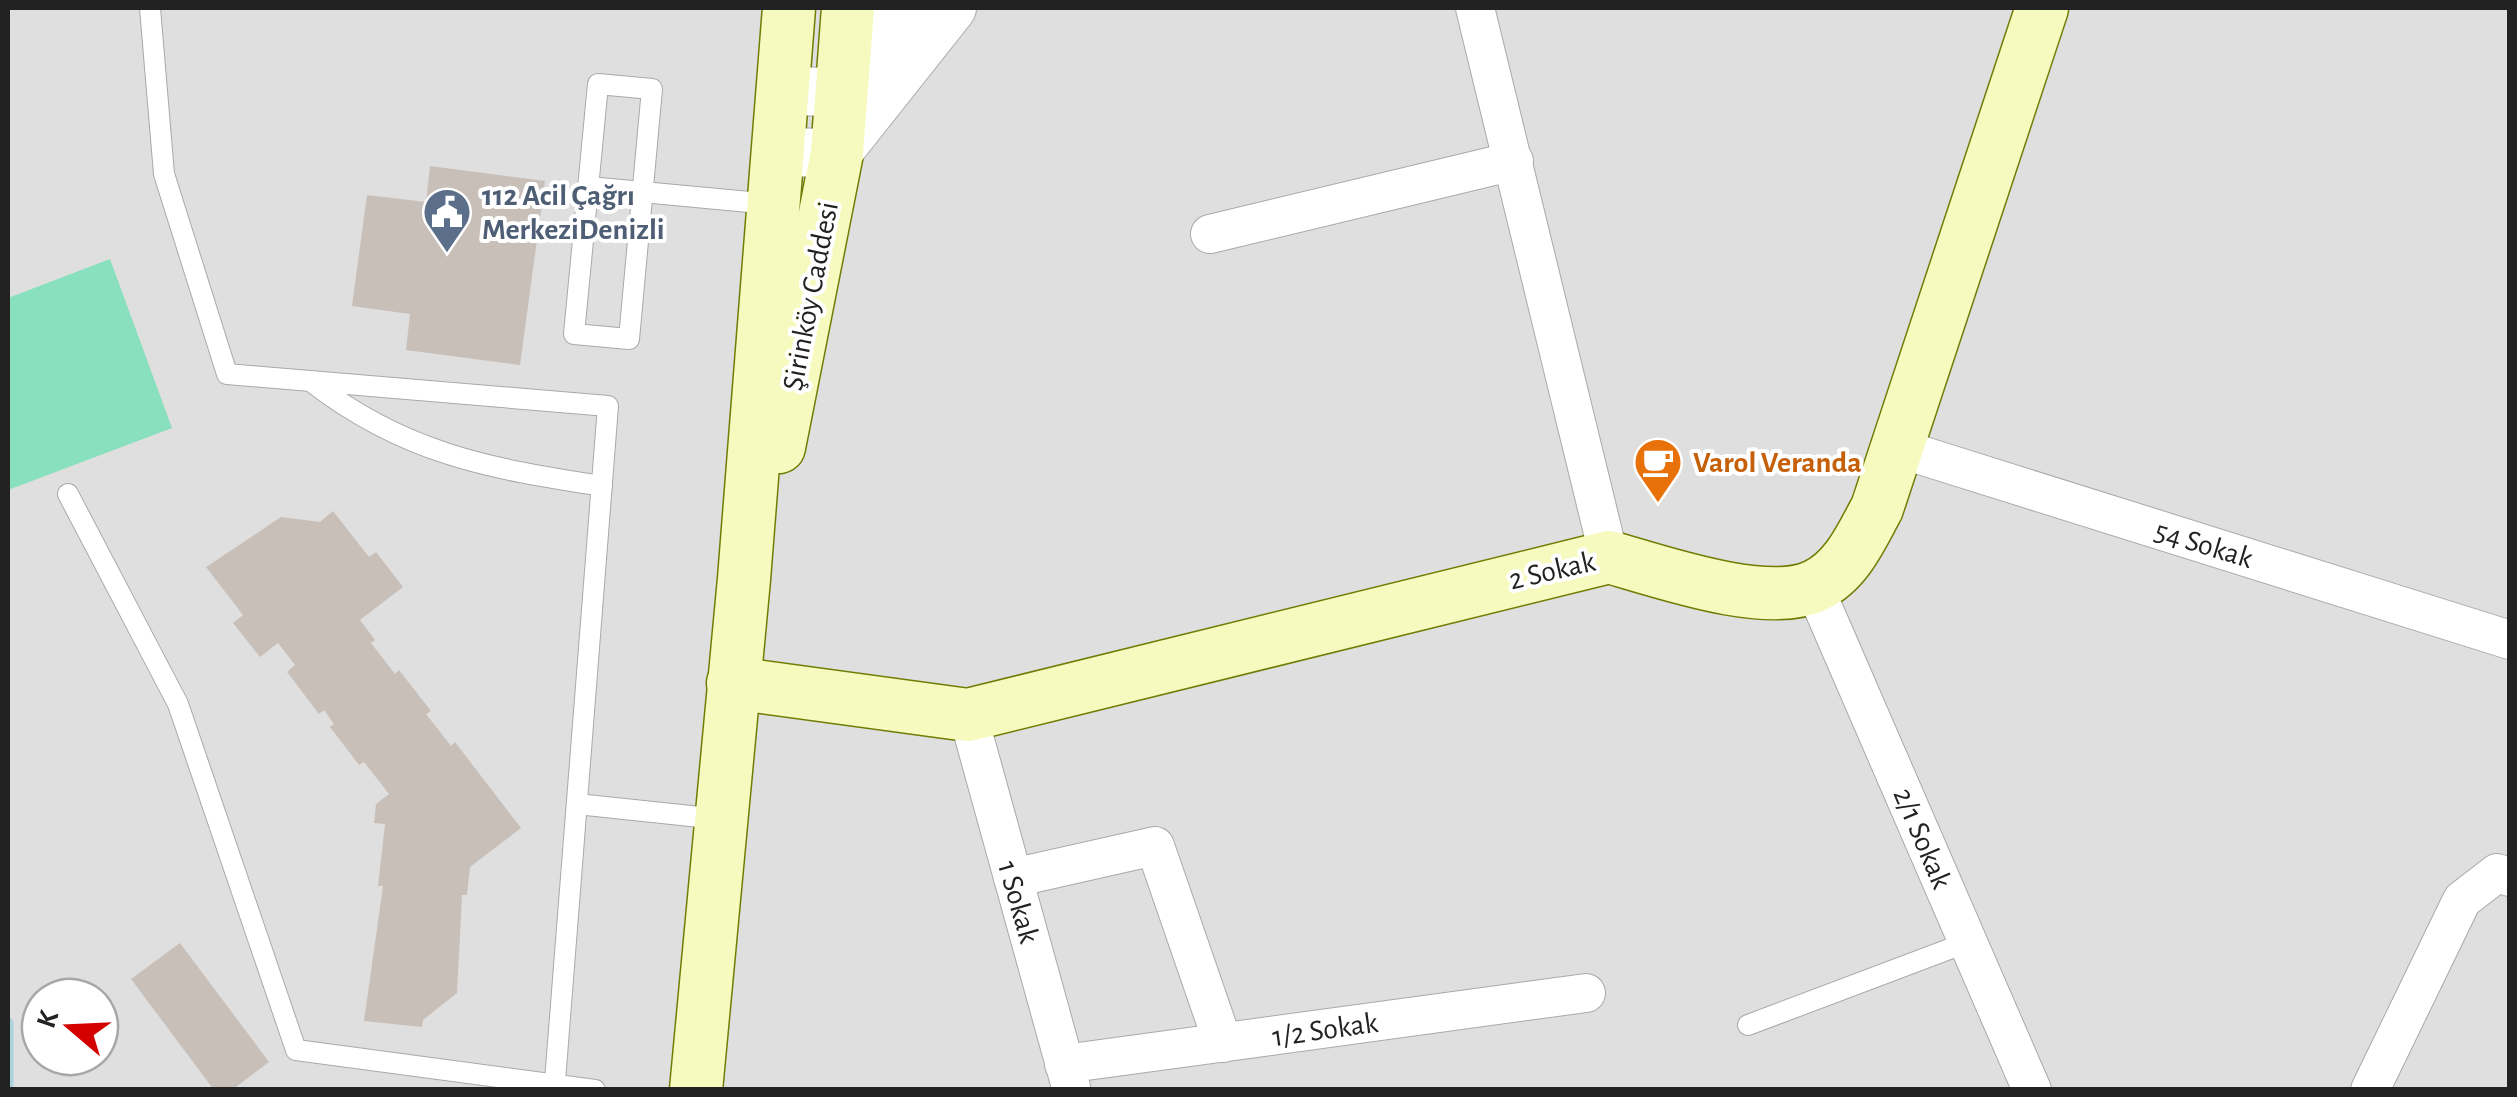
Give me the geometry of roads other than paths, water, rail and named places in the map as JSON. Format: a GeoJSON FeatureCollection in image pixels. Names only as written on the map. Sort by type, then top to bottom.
{"type":"FeatureCollection","features":[{"type":"Feature","properties":{"kind":"main road","name":"Şirinköy Caddesi"},"geometry":{"type":"LineString","coordinates":[[696,1090],[744,580],[771,204],[790,8]]}},
{"type":"Feature","properties":{"kind":"main road","name":"Şirinköy Caddesi"},"geometry":{"type":"LineString","coordinates":[[744,580],[791,400],[837,153],[848,8]]}},
{"type":"Feature","properties":{"kind":"main road"},"geometry":{"type":"LineString","coordinates":[[1814,587],[1848,561],[1877,508],[2042,8]]}},
{"type":"Feature","properties":{"kind":"main road","name":"2 Sokak"},"geometry":{"type":"LineString","coordinates":[[733,683],[968,715],[1609,557],[1680,578],[1774,594],[1814,587]]}},
{"type":"Feature","properties":{"kind":"street"},"geometry":{"type":"LineString","coordinates":[[782,91],[840,92],[896,8]]}},
{"type":"Feature","properties":{"kind":"street"},"geometry":{"type":"LineString","coordinates":[[777,152],[837,153],[952,8]]}},
{"type":"Feature","properties":{"kind":"street"},"geometry":{"type":"LineString","coordinates":[[1475,8],[1609,557]]}},
{"type":"Feature","properties":{"kind":"street"},"geometry":{"type":"LineString","coordinates":[[1210,234],[1514,161]]}},
{"type":"Feature","properties":{"kind":"street","name":"54 Sokak"},"geometry":{"type":"LineString","coordinates":[[1898,448],[2510,640]]}},
{"type":"Feature","properties":{"kind":"street","name":"2/1 Sokak"},"geometry":{"type":"LineString","coordinates":[[1814,587],[2032,1090]]}},
{"type":"Feature","properties":{"kind":"street","name":"1 Sokak"},"geometry":{"type":"LineString","coordinates":[[968,715],[1068,1077]]}},
{"type":"Feature","properties":{"kind":"street"},"geometry":{"type":"LineString","coordinates":[[1013,878],[1155,846],[1223,1043]]}},
{"type":"Feature","properties":{"kind":"street"},"geometry":{"type":"LineString","coordinates":[[2370,1090],[2462,900],[2497,873],[2510,877]]}},
{"type":"Feature","properties":{"kind":"street","name":"1/2 Sokak"},"geometry":{"type":"LineString","coordinates":[[1068,1077],[1223,1043],[1586,993]]}},
{"type":"Feature","properties":{"kind":"lane"},"geometry":{"type":"LineString","coordinates":[[150,8],[164,174],[227,374],[608,406],[555,1082]]}},
{"type":"Feature","properties":{"kind":"lane"},"geometry":{"type":"LineString","coordinates":[[598,84],[652,89],[642,192],[629,339],[574,334],[598,84]]}},
{"type":"Feature","properties":{"kind":"lane"},"geometry":{"type":"LineString","coordinates":[[588,186],[771,204]]}},
{"type":"Feature","properties":{"kind":"lane"},"geometry":{"type":"LineString","coordinates":[[310,380],[356,416],[409,441],[516,472],[602,486]]}},
{"type":"Feature","properties":{"kind":"lane"},"geometry":{"type":"LineString","coordinates":[[68,494],[178,704],[296,1050],[595,1090]]}},
{"type":"Feature","properties":{"kind":"lane"},"geometry":{"type":"LineString","coordinates":[[577,804],[720,820]]}},
{"type":"Feature","properties":{"kind":"lane"},"geometry":{"type":"LineString","coordinates":[[1748,1025],[1968,942]]}},
{"type":"Feature","properties":{"kind":"waterway"},"geometry":{"type":"LineString","coordinates":[[8,1023],[8,1090]]}},
{"type":"Feature","properties":{"kind":"place","name":"112 Acil Çağrı MerkeziDenizli"},"geometry":{"type":"Point","coordinates":[447,254]}},
{"type":"Feature","properties":{"kind":"place","name":"Varol Veranda"},"geometry":{"type":"Point","coordinates":[1658,504]}}]}
